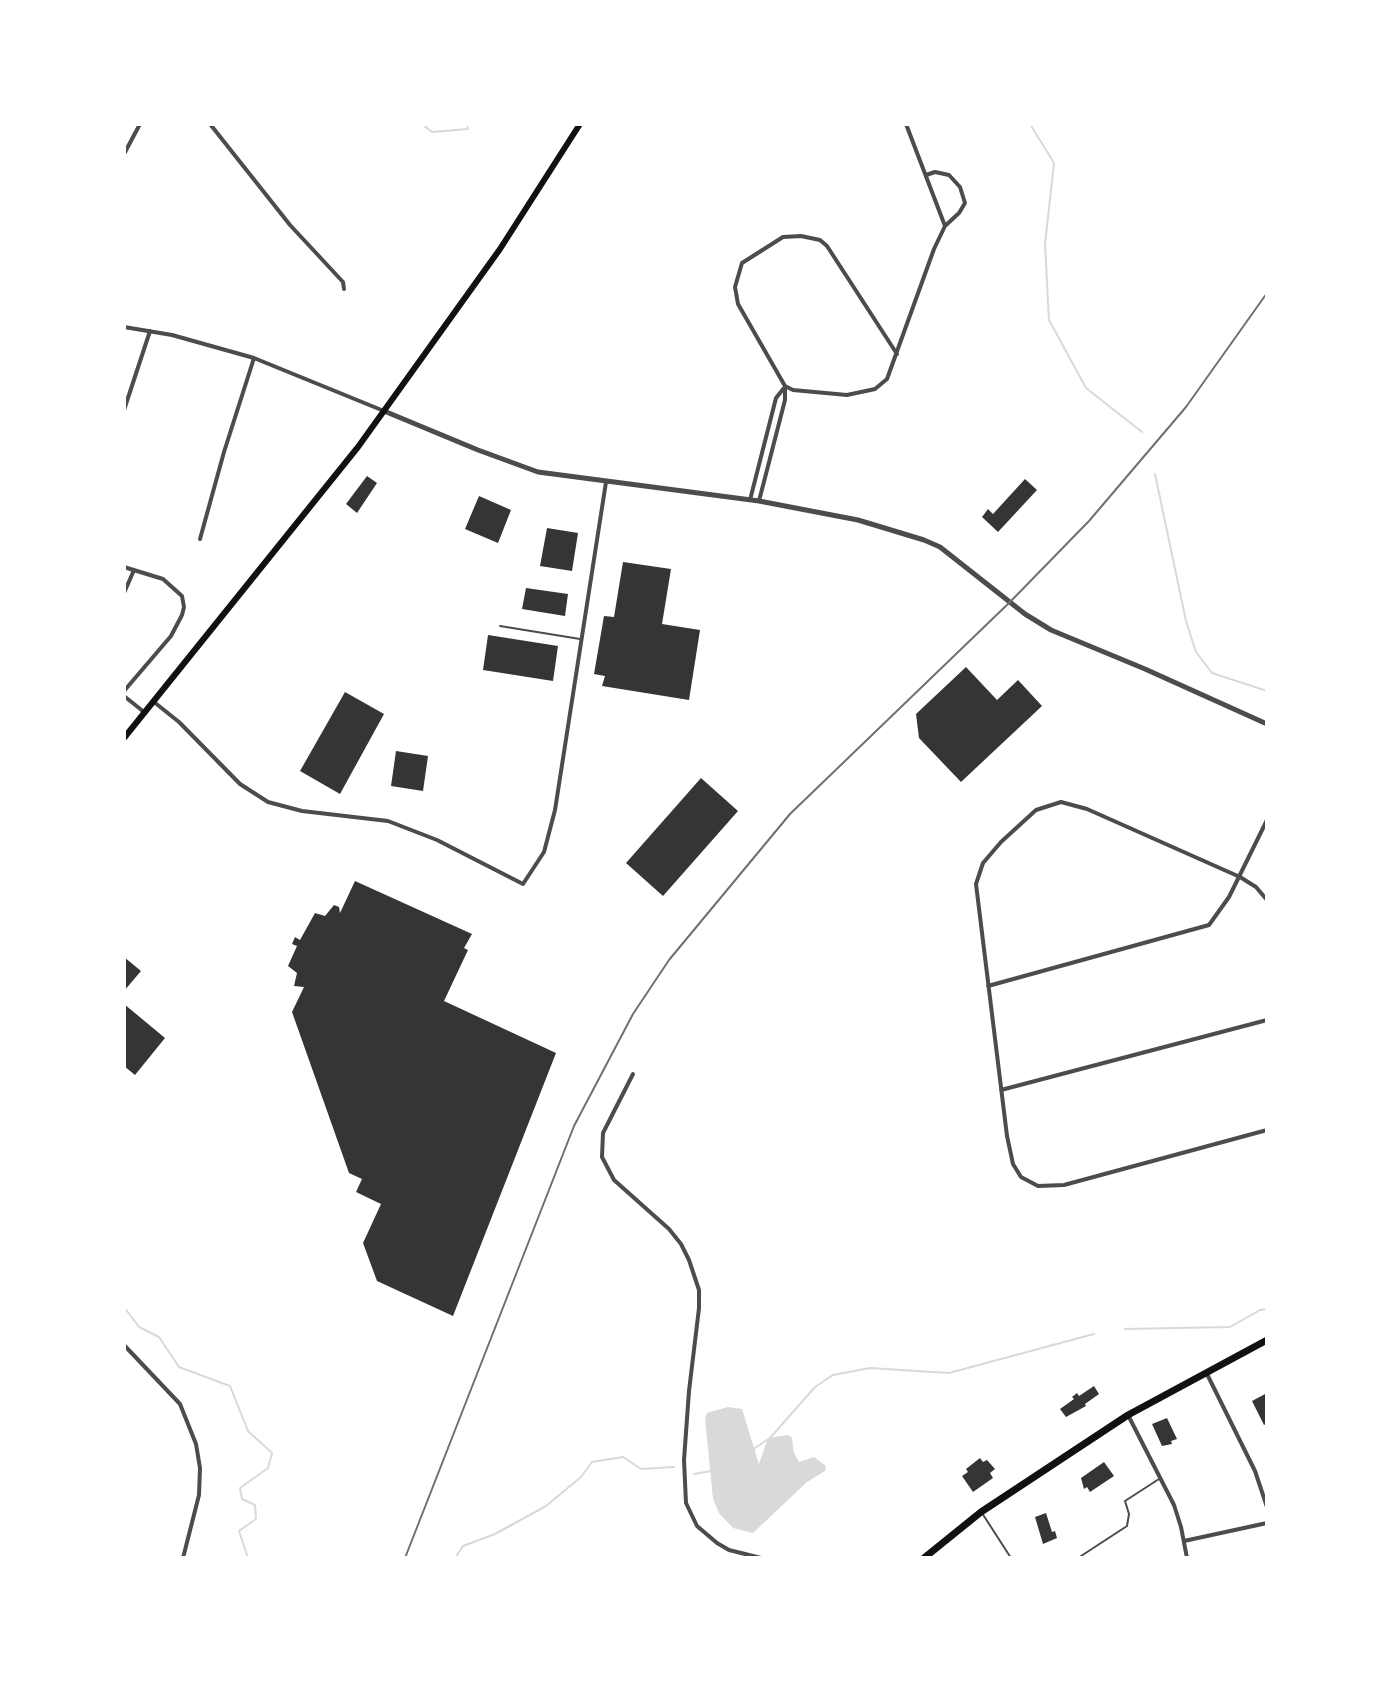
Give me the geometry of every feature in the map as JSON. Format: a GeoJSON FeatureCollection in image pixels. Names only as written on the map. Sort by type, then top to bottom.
{"type":"FeatureCollection","features":[{"type":"Feature","properties":{"kind":"main road"},"geometry":{"type":"LineString","coordinates":[[124,738],[384,411],[500,249],[580,124]]}},
{"type":"Feature","properties":{"kind":"main road"},"geometry":{"type":"LineString","coordinates":[[924,1558],[981,1512],[1128,1415],[1267,1340]]}},
{"type":"Feature","properties":{"kind":"street"},"geometry":{"type":"LineString","coordinates":[[124,154],[140,124]]}},
{"type":"Feature","properties":{"kind":"street"},"geometry":{"type":"LineString","coordinates":[[210,124],[290,225],[343,282],[344,289]]}},
{"type":"Feature","properties":{"kind":"street"},"geometry":{"type":"LineString","coordinates":[[906,124],[945,226]]}},
{"type":"Feature","properties":{"kind":"street"},"geometry":{"type":"LineString","coordinates":[[785,386],[793,390],[839,395],[872,391],[887,379],[934,249],[945,226],[965,203],[965,198],[949,175],[935,172],[926,175]]}},
{"type":"Feature","properties":{"kind":"street"},"geometry":{"type":"LineString","coordinates":[[759,501],[785,400],[785,386],[739,307],[735,291],[742,263],[783,237],[810,236],[824,243],[897,354]]}},
{"type":"Feature","properties":{"kind":"street"},"geometry":{"type":"LineString","coordinates":[[124,327],[208,343],[254,358],[538,472],[759,501],[858,520],[932,543],[1051,630],[1267,724]]}},
{"type":"Feature","properties":{"kind":"street"},"geometry":{"type":"LineString","coordinates":[[124,410],[150,331]]}},
{"type":"Feature","properties":{"kind":"street"},"geometry":{"type":"LineString","coordinates":[[200,539],[254,358]]}},
{"type":"Feature","properties":{"kind":"street"},"geometry":{"type":"LineString","coordinates":[[750,500],[776,398],[785,386]]}},
{"type":"Feature","properties":{"kind":"street"},"geometry":{"type":"LineString","coordinates":[[154,702],[179,722],[240,784],[268,802],[302,811],[388,821],[437,840],[523,884],[544,852],[555,810],[606,482]]}},
{"type":"Feature","properties":{"kind":"street"},"geometry":{"type":"LineString","coordinates":[[124,567],[163,579],[176,588],[182,596],[184,607],[171,636],[124,693],[145,713]]}},
{"type":"Feature","properties":{"kind":"street"},"geometry":{"type":"LineString","coordinates":[[124,593],[134,570]]}},
{"type":"Feature","properties":{"kind":"street"},"geometry":{"type":"LineString","coordinates":[[1267,900],[1256,887],[1240,877],[1087,809],[1061,802],[1041,806],[992,850],[977,876],[1001,1090],[1013,1164],[1021,1177],[1038,1186],[1064,1185],[1267,1130]]}},
{"type":"Feature","properties":{"kind":"street"},"geometry":{"type":"LineString","coordinates":[[988,986],[1204,927],[1219,912],[1240,877],[1267,820]]}},
{"type":"Feature","properties":{"kind":"street"},"geometry":{"type":"LineString","coordinates":[[1001,1090],[1267,1020]]}},
{"type":"Feature","properties":{"kind":"street"},"geometry":{"type":"LineString","coordinates":[[633,1074],[603,1133],[602,1157],[614,1180],[669,1229],[681,1244],[697,1282],[699,1308],[684,1460],[686,1503],[697,1526],[717,1543],[729,1550],[761,1558]]}},
{"type":"Feature","properties":{"kind":"street"},"geometry":{"type":"LineString","coordinates":[[124,1345],[180,1404],[196,1444],[200,1468],[199,1495],[183,1558]]}},
{"type":"Feature","properties":{"kind":"street"},"geometry":{"type":"LineString","coordinates":[[1206,1372],[1255,1471],[1267,1507]]}},
{"type":"Feature","properties":{"kind":"street"},"geometry":{"type":"LineString","coordinates":[[1128,1415],[1174,1505],[1187,1558]]}},
{"type":"Feature","properties":{"kind":"street"},"geometry":{"type":"LineString","coordinates":[[1184,1541],[1267,1523]]}},
{"type":"Feature","properties":{"kind":"lane"},"geometry":{"type":"LineString","coordinates":[[500,626],[581,639]]}},
{"type":"Feature","properties":{"kind":"lane"},"geometry":{"type":"LineString","coordinates":[[1078,1558],[1127,1526],[1129,1514],[1125,1501],[1160,1478]]}},
{"type":"Feature","properties":{"kind":"lane"},"geometry":{"type":"LineString","coordinates":[[981,1512],[1011,1558]]}},
{"type":"Feature","properties":{"kind":"shaded area"},"geometry":{"type":"Polygon","coordinates":[[[728,1407],[742,1409],[759,1464],[768,1438],[788,1435],[792,1438],[799,1462],[814,1457],[826,1466],[825,1471],[807,1482],[753,1533],[733,1528],[719,1513],[713,1499],[705,1418],[707,1413],[728,1407]]]}},
{"type":"Feature","properties":{"kind":"building"},"geometry":{"type":"Polygon","coordinates":[[[367,476],[377,483],[357,513],[346,504],[367,476]]]}},
{"type":"Feature","properties":{"kind":"building"},"geometry":{"type":"Polygon","coordinates":[[[1025,479],[1037,490],[998,532],[982,517],[988,509],[993,514],[1025,479]]]}},
{"type":"Feature","properties":{"kind":"building"},"geometry":{"type":"Polygon","coordinates":[[[479,496],[511,510],[498,543],[465,529],[479,496]]]}},
{"type":"Feature","properties":{"kind":"building"},"geometry":{"type":"Polygon","coordinates":[[[547,528],[578,533],[572,571],[540,566],[547,528]]]}},
{"type":"Feature","properties":{"kind":"building"},"geometry":{"type":"Polygon","coordinates":[[[623,562],[671,569],[662,624],[700,630],[689,700],[602,686],[605,676],[594,674],[604,616],[614,617],[623,562]]]}},
{"type":"Feature","properties":{"kind":"building"},"geometry":{"type":"Polygon","coordinates":[[[526,588],[568,594],[565,616],[522,609],[526,588]]]}},
{"type":"Feature","properties":{"kind":"building"},"geometry":{"type":"Polygon","coordinates":[[[488,635],[558,646],[553,681],[483,670],[488,635]]]}},
{"type":"Feature","properties":{"kind":"building"},"geometry":{"type":"Polygon","coordinates":[[[966,667],[997,700],[1018,680],[1042,706],[961,782],[919,738],[916,714],[966,667]]]}},
{"type":"Feature","properties":{"kind":"building"},"geometry":{"type":"Polygon","coordinates":[[[345,692],[384,714],[340,794],[300,771],[345,692]]]}},
{"type":"Feature","properties":{"kind":"building"},"geometry":{"type":"Polygon","coordinates":[[[396,751],[428,756],[423,791],[391,786],[396,751]]]}},
{"type":"Feature","properties":{"kind":"building"},"geometry":{"type":"Polygon","coordinates":[[[701,778],[738,811],[663,896],[626,863],[701,778]]]}},
{"type":"Feature","properties":{"kind":"building"},"geometry":{"type":"Polygon","coordinates":[[[355,881],[472,934],[464,948],[468,950],[444,1001],[556,1053],[453,1316],[377,1281],[363,1243],[381,1204],[356,1192],[362,1179],[349,1173],[292,1012],[304,987],[294,986],[297,973],[288,966],[297,946],[292,944],[295,937],[300,940],[315,913],[325,916],[334,905],[339,907],[340,913],[355,881]]]}},
{"type":"Feature","properties":{"kind":"building"},"geometry":{"type":"Polygon","coordinates":[[[124,957],[141,971],[124,991],[124,957]]]}},
{"type":"Feature","properties":{"kind":"building"},"geometry":{"type":"Polygon","coordinates":[[[124,1004],[165,1038],[135,1075],[124,1066],[124,1004]]]}},
{"type":"Feature","properties":{"kind":"building"},"geometry":{"type":"Polygon","coordinates":[[[1094,1386],[1099,1394],[1086,1406],[1066,1417],[1060,1409],[1077,1393],[1079,1396],[1094,1386]]]}},
{"type":"Feature","properties":{"kind":"building"},"geometry":{"type":"Polygon","coordinates":[[[1267,1393],[1267,1423],[1264,1425],[1252,1401],[1267,1393]]]}},
{"type":"Feature","properties":{"kind":"building"},"geometry":{"type":"Polygon","coordinates":[[[1167,1418],[1177,1439],[1171,1441],[1172,1444],[1162,1446],[1152,1424],[1167,1418]]]}},
{"type":"Feature","properties":{"kind":"building"},"geometry":{"type":"Polygon","coordinates":[[[980,1458],[983,1462],[987,1460],[995,1469],[990,1473],[993,1478],[973,1492],[962,1476],[980,1458]]]}},
{"type":"Feature","properties":{"kind":"building"},"geometry":{"type":"Polygon","coordinates":[[[1104,1462],[1114,1476],[1090,1492],[1087,1487],[1084,1489],[1081,1478],[1104,1462]]]}},
{"type":"Feature","properties":{"kind":"building"},"geometry":{"type":"Polygon","coordinates":[[[1046,1513],[1057,1538],[1043,1544],[1035,1517],[1046,1513]]]}},
{"type":"Feature","properties":{"kind":"waterway"},"geometry":{"type":"LineString","coordinates":[[422,124],[432,132],[468,129],[467,124]]}},
{"type":"Feature","properties":{"kind":"waterway"},"geometry":{"type":"LineString","coordinates":[[1030,124],[1054,163],[1045,244],[1049,320],[1086,388],[1142,432]]}},
{"type":"Feature","properties":{"kind":"waterway"},"geometry":{"type":"LineString","coordinates":[[1155,474],[1186,621],[1196,652],[1212,673],[1267,691]]}},
{"type":"Feature","properties":{"kind":"waterway"},"geometry":{"type":"LineString","coordinates":[[124,1307],[139,1327],[159,1337],[179,1367],[230,1386],[248,1431],[272,1453],[268,1468],[240,1488],[242,1499],[255,1505],[256,1519],[239,1531],[248,1558]]}},
{"type":"Feature","properties":{"kind":"waterway"},"geometry":{"type":"LineString","coordinates":[[1125,1329],[1230,1327],[1267,1309]]}},
{"type":"Feature","properties":{"kind":"waterway"},"geometry":{"type":"LineString","coordinates":[[752,1450],[770,1438],[815,1387],[833,1375],[870,1368],[949,1373],[1094,1334]]}},
{"type":"Feature","properties":{"kind":"waterway"},"geometry":{"type":"LineString","coordinates":[[455,1558],[463,1546],[495,1534],[546,1506],[581,1477],[592,1462],[623,1457],[641,1469],[674,1467]]}},
{"type":"Feature","properties":{"kind":"waterway"},"geometry":{"type":"LineString","coordinates":[[694,1474],[711,1471]]}},
{"type":"Feature","properties":{"kind":"railway"},"geometry":{"type":"LineString","coordinates":[[405,1558],[574,1126],[633,1014],[669,960],[790,814],[1010,602],[1089,521],[1186,407],[1267,293]]}}]}
